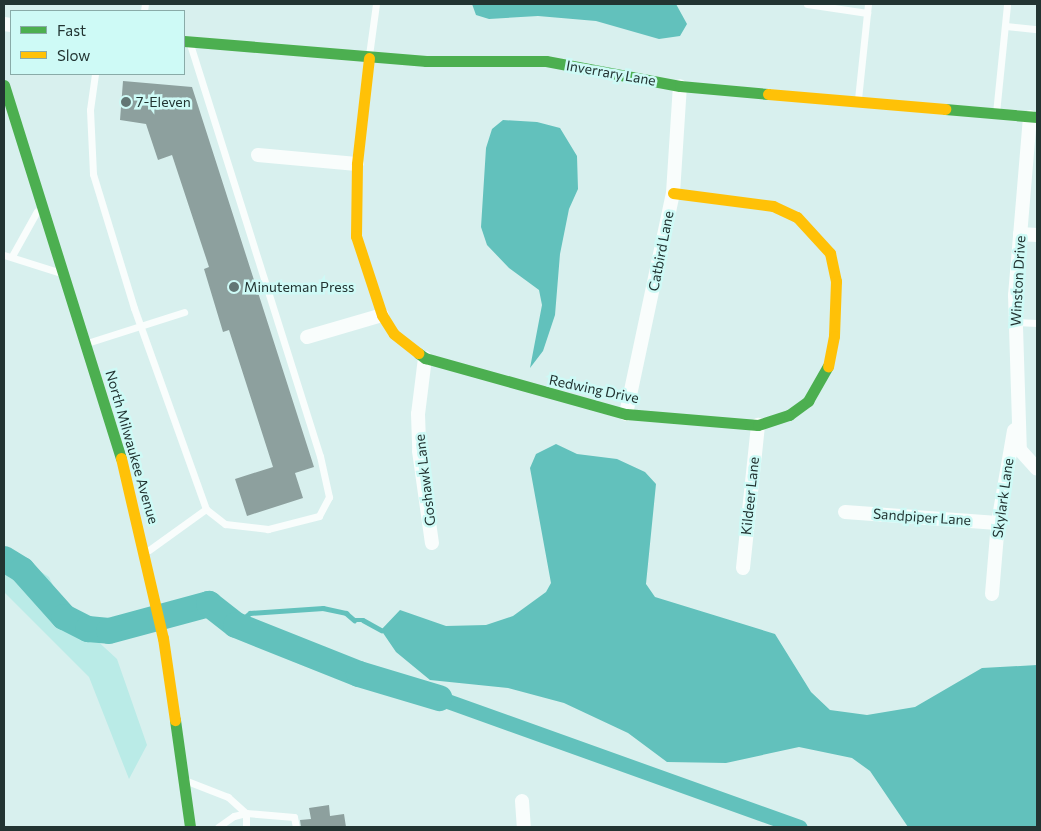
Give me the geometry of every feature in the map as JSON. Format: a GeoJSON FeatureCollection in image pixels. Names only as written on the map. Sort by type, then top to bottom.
{"type":"FeatureCollection","features":[{"type":"Feature","properties":{"kind":"street","name":"Inverrary Lane"},"geometry":{"type":"LineString","coordinates":[[187,41],[369,58],[546,61],[680,86],[1034,117]]}},
{"type":"Feature","properties":{"kind":"street","name":"Redwing Drive"},"geometry":{"type":"LineString","coordinates":[[369,58],[357,164],[356,236],[382,315],[394,334],[425,358],[626,414],[758,424],[789,415],[808,401],[828,366],[834,336],[836,281],[830,253],[797,217],[773,206],[673,193]]}},
{"type":"Feature","properties":{"kind":"street","name":"North Milwaukee Avenue"},"geometry":{"type":"LineString","coordinates":[[4,85],[133,497],[163,638],[190,827]]}},
{"type":"Feature","properties":{"kind":"street","name":"Catbird Lane"},"geometry":{"type":"LineString","coordinates":[[626,414],[673,193],[680,86]]}},
{"type":"Feature","properties":{"kind":"street","name":"Winston Drive"},"geometry":{"type":"LineString","coordinates":[[1034,117],[1020,234],[1016,322],[1020,450],[1037,469]]}},
{"type":"Feature","properties":{"kind":"street"},"geometry":{"type":"LineString","coordinates":[[258,155],[357,164]]}},
{"type":"Feature","properties":{"kind":"street"},"geometry":{"type":"LineString","coordinates":[[1020,234],[1037,235]]}},
{"type":"Feature","properties":{"kind":"street"},"geometry":{"type":"LineString","coordinates":[[307,337],[382,315]]}},
{"type":"Feature","properties":{"kind":"street","name":"Goshawk Lane"},"geometry":{"type":"LineString","coordinates":[[425,358],[418,414],[419,451],[432,543]]}},
{"type":"Feature","properties":{"kind":"street","name":"Skylark Lane"},"geometry":{"type":"LineString","coordinates":[[992,594],[998,523],[1018,402]]}},
{"type":"Feature","properties":{"kind":"street","name":"Kildeer Lane"},"geometry":{"type":"LineString","coordinates":[[743,568],[758,424]]}},
{"type":"Feature","properties":{"kind":"street","name":"Sandpiper Lane"},"geometry":{"type":"LineString","coordinates":[[845,512],[998,523]]}},
{"type":"Feature","properties":{"kind":"street"},"geometry":{"type":"LineString","coordinates":[[522,802],[524,827]]}},
{"type":"Feature","properties":{"kind":"lane"},"geometry":{"type":"LineString","coordinates":[[369,58],[376,4]]}},
{"type":"Feature","properties":{"kind":"lane"},"geometry":{"type":"LineString","coordinates":[[807,4],[868,13]]}},
{"type":"Feature","properties":{"kind":"lane"},"geometry":{"type":"LineString","coordinates":[[858,102],[868,4]]}},
{"type":"Feature","properties":{"kind":"lane"},"geometry":{"type":"LineString","coordinates":[[996,115],[1007,4]]}},
{"type":"Feature","properties":{"kind":"lane"},"geometry":{"type":"LineString","coordinates":[[1006,26],[1037,29]]}},
{"type":"Feature","properties":{"kind":"lane"},"geometry":{"type":"LineString","coordinates":[[95,75],[90,110],[93,174],[141,326],[206,509],[225,524],[268,529],[319,516],[329,497],[320,456],[187,41]]}},
{"type":"Feature","properties":{"kind":"lane"},"geometry":{"type":"LineString","coordinates":[[12,256],[41,202]]}},
{"type":"Feature","properties":{"kind":"lane"},"geometry":{"type":"LineString","coordinates":[[4,255],[12,256],[65,275]]}},
{"type":"Feature","properties":{"kind":"lane"},"geometry":{"type":"LineString","coordinates":[[86,343],[184,312]]}},
{"type":"Feature","properties":{"kind":"lane"},"geometry":{"type":"LineString","coordinates":[[1016,322],[1037,323]]}},
{"type":"Feature","properties":{"kind":"lane"},"geometry":{"type":"LineString","coordinates":[[144,553],[206,509]]}},
{"type":"Feature","properties":{"kind":"lane"},"geometry":{"type":"LineString","coordinates":[[182,779],[228,797],[246,813],[246,827]]}},
{"type":"Feature","properties":{"kind":"lane"},"geometry":{"type":"LineString","coordinates":[[218,827],[234,816],[246,813],[294,817],[296,827]]}},
{"type":"Feature","properties":{"kind":"shaded area"},"geometry":{"type":"Polygon","coordinates":[[[4,548],[49,577],[66,612],[117,659],[147,745],[129,779],[89,677],[4,592],[4,548]]]}},
{"type":"Feature","properties":{"kind":"water"},"geometry":{"type":"Polygon","coordinates":[[[472,4],[676,4],[687,24],[680,36],[659,39],[596,21],[538,16],[489,19],[476,15],[472,4]]]}},
{"type":"Feature","properties":{"kind":"water"},"geometry":{"type":"Polygon","coordinates":[[[503,120],[537,122],[560,128],[577,156],[578,189],[569,209],[560,254],[555,315],[543,351],[530,368],[542,305],[539,290],[509,268],[487,245],[481,227],[486,148],[492,129],[503,120]]]}},
{"type":"Feature","properties":{"kind":"water"},"geometry":{"type":"Polygon","coordinates":[[[556,444],[577,454],[617,459],[645,472],[656,484],[646,584],[655,597],[775,634],[811,692],[830,710],[867,715],[915,707],[982,668],[1037,665],[1037,827],[908,827],[870,771],[852,758],[799,747],[726,763],[667,762],[628,733],[564,703],[508,688],[430,680],[396,652],[381,630],[400,610],[446,626],[486,625],[513,616],[546,592],[551,583],[530,468],[536,454],[556,444]]]}},
{"type":"Feature","properties":{"kind":"building"},"geometry":{"type":"Polygon","coordinates":[[[123,81],[192,87],[314,467],[295,473],[303,498],[247,516],[235,479],[273,467],[229,330],[223,332],[204,269],[209,267],[172,155],[158,160],[146,124],[120,120],[123,81]]]}},
{"type":"Feature","properties":{"kind":"building"},"geometry":{"type":"Polygon","coordinates":[[[329,805],[330,816],[344,814],[346,827],[301,827],[300,820],[311,819],[309,808],[329,805]]]}},
{"type":"Feature","properties":{"kind":"waterway"},"geometry":{"type":"LineString","coordinates":[[4,559],[22,570],[64,617],[88,629],[109,631],[209,604],[236,625],[359,674],[439,698]]}},
{"type":"Feature","properties":{"kind":"waterway"},"geometry":{"type":"LineString","coordinates":[[236,625],[250,613],[323,608],[346,613],[354,620],[363,620],[381,630]]}},
{"type":"Feature","properties":{"kind":"waterway"},"geometry":{"type":"LineString","coordinates":[[439,698],[800,827]]}},
{"type":"Feature","properties":{"kind":"traffic: fast"},"geometry":{"type":"LineString","coordinates":[[185,41],[426,61],[546,61],[680,86],[768,94]]}},
{"type":"Feature","properties":{"kind":"traffic: fast"},"geometry":{"type":"LineString","coordinates":[[4,85],[121,458]]}},
{"type":"Feature","properties":{"kind":"traffic: fast"},"geometry":{"type":"LineString","coordinates":[[945,109],[1037,117]]}},
{"type":"Feature","properties":{"kind":"traffic: fast"},"geometry":{"type":"LineString","coordinates":[[418,353],[425,358],[626,414],[758,425],[789,415],[808,401],[828,366]]}},
{"type":"Feature","properties":{"kind":"traffic: fast"},"geometry":{"type":"LineString","coordinates":[[175,720],[190,827]]}},
{"type":"Feature","properties":{"kind":"traffic: slow"},"geometry":{"type":"LineString","coordinates":[[369,58],[357,164],[356,236],[382,315],[394,334],[418,353]]}},
{"type":"Feature","properties":{"kind":"traffic: slow"},"geometry":{"type":"LineString","coordinates":[[768,94],[945,109]]}},
{"type":"Feature","properties":{"kind":"traffic: slow"},"geometry":{"type":"LineString","coordinates":[[673,193],[773,206],[797,217],[830,253],[836,281],[834,336],[828,366]]}},
{"type":"Feature","properties":{"kind":"traffic: slow"},"geometry":{"type":"LineString","coordinates":[[121,458],[163,638],[175,720]]}},
{"type":"Feature","properties":{"kind":"place","name":"7-Eleven"},"geometry":{"type":"Point","coordinates":[126,102]}},
{"type":"Feature","properties":{"kind":"place","name":"Minuteman Press"},"geometry":{"type":"Point","coordinates":[234,287]}}]}
